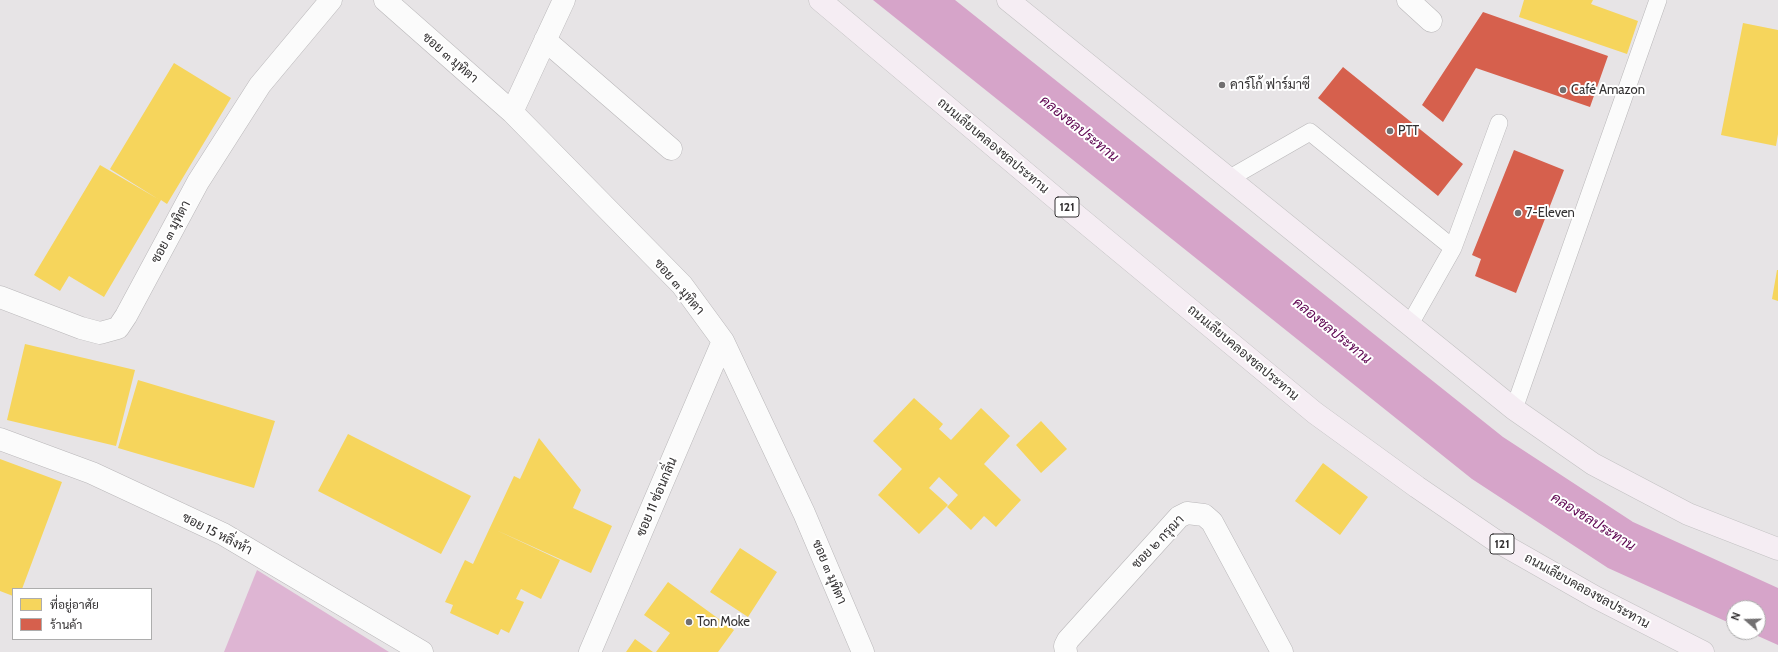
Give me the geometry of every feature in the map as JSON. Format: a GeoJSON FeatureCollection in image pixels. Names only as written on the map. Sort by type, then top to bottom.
{"type":"FeatureCollection","features":[{"type":"Feature","properties":{"kind":"main road","name":"ถนนเลียบคลองชลประทาน"},"geometry":{"type":"LineString","coordinates":[[820,0],[1315,413],[1417,487],[1493,539],[1595,598],[1703,652]]}},
{"type":"Feature","properties":{"kind":"main road"},"geometry":{"type":"LineString","coordinates":[[1008,0],[1514,409],[1593,464],[1688,514],[1778,549]]}},
{"type":"Feature","properties":{"kind":"street","name":"ซอย ๓ มุทิตา"},"geometry":{"type":"LineString","coordinates":[[0,297],[81,328],[100,333],[118,328],[126,316],[198,182],[260,85],[331,0]]}},
{"type":"Feature","properties":{"kind":"street","name":"ซอย ๓ มุทิตา"},"geometry":{"type":"LineString","coordinates":[[385,0],[512,112],[682,285],[723,341],[804,513],[863,652]]}},
{"type":"Feature","properties":{"kind":"street"},"geometry":{"type":"LineString","coordinates":[[512,112],[564,0]]}},
{"type":"Feature","properties":{"kind":"street"},"geometry":{"type":"LineString","coordinates":[[1408,0],[1431,21]]}},
{"type":"Feature","properties":{"kind":"street"},"geometry":{"type":"LineString","coordinates":[[545,40],[671,149]]}},
{"type":"Feature","properties":{"kind":"street","name":"ซอย 11 ซ่อนกลิ่น"},"geometry":{"type":"LineString","coordinates":[[590,652],[723,341]]}},
{"type":"Feature","properties":{"kind":"street","name":"ซอย 15 หลิ่งห้า"},"geometry":{"type":"LineString","coordinates":[[0,439],[92,473],[223,534],[422,652]]}},
{"type":"Feature","properties":{"kind":"street","name":"ซอย ๒ กรุณา"},"geometry":{"type":"LineString","coordinates":[[1066,652],[1065,646],[1068,640],[1179,517],[1187,513],[1204,515],[1212,522],[1282,652]]}},
{"type":"Feature","properties":{"kind":"lane"},"geometry":{"type":"LineString","coordinates":[[1514,409],[1658,0]]}},
{"type":"Feature","properties":{"kind":"lane"},"geometry":{"type":"LineString","coordinates":[[1410,324],[1453,248],[1499,123]]}},
{"type":"Feature","properties":{"kind":"lane"},"geometry":{"type":"LineString","coordinates":[[1230,178],[1310,132],[1453,248]]}},
{"type":"Feature","properties":{"kind":"shaded area"},"geometry":{"type":"Polygon","coordinates":[[[257,570],[389,652],[224,652],[257,570]]]}},
{"type":"Feature","properties":{"kind":"water","name":"คลองชลประทาน"},"geometry":{"type":"Polygon","coordinates":[[[873,0],[955,0],[1503,437],[1633,522],[1778,588],[1778,645],[1766,640],[1766,600],[1726,600],[1726,621],[1608,568],[1472,479],[873,0]]]}},
{"type":"Feature","properties":{"kind":"building: ที่อยู่อาศัย"},"geometry":{"type":"Polygon","coordinates":[[[1524,0],[1593,0],[1591,4],[1638,21],[1627,54],[1519,17],[1524,0]]]}},
{"type":"Feature","properties":{"kind":"building: ที่อยู่อาศัย"},"geometry":{"type":"Polygon","coordinates":[[[1743,23],[1778,30],[1778,134],[1776,146],[1721,135],[1743,23]]]}},
{"type":"Feature","properties":{"kind":"building: ที่อยู่อาศัย"},"geometry":{"type":"Polygon","coordinates":[[[174,63],[231,98],[167,204],[161,200],[104,297],[69,276],[60,291],[34,275],[100,165],[158,199],[110,169],[174,63]]]}},
{"type":"Feature","properties":{"kind":"building: ที่อยู่อาศัย"},"geometry":{"type":"Polygon","coordinates":[[[1778,270],[1778,301],[1772,299],[1778,270]]]}},
{"type":"Feature","properties":{"kind":"building: ที่อยู่อาศัย"},"geometry":{"type":"Polygon","coordinates":[[[25,344],[135,370],[116,446],[7,420],[25,344]]]}},
{"type":"Feature","properties":{"kind":"building: ที่อยู่อาศัย"},"geometry":{"type":"Polygon","coordinates":[[[138,380],[275,421],[254,488],[118,448],[138,380]]]}},
{"type":"Feature","properties":{"kind":"building: ที่อยู่อาศัย"},"geometry":{"type":"Polygon","coordinates":[[[914,398],[943,424],[939,429],[951,440],[981,408],[1010,436],[984,464],[1021,500],[996,527],[984,516],[971,530],[947,507],[958,495],[939,477],[929,488],[948,505],[919,534],[878,495],[902,469],[873,441],[914,398]]]}},
{"type":"Feature","properties":{"kind":"building: ที่อยู่อาศัย"},"geometry":{"type":"Polygon","coordinates":[[[1041,421],[1067,449],[1041,473],[1016,445],[1041,421]]]}},
{"type":"Feature","properties":{"kind":"building: ที่อยู่อาศัย"},"geometry":{"type":"Polygon","coordinates":[[[348,434],[471,496],[441,554],[318,491],[348,434]]]}},
{"type":"Feature","properties":{"kind":"building: ที่อยู่อาศัย"},"geometry":{"type":"Polygon","coordinates":[[[539,438],[581,490],[573,508],[612,526],[591,573],[496,530],[560,560],[541,599],[521,589],[516,599],[524,602],[509,633],[501,629],[498,635],[450,613],[453,605],[445,602],[465,560],[473,564],[514,476],[520,479],[539,438]]]}},
{"type":"Feature","properties":{"kind":"building: ที่อยู่อาศัย"},"geometry":{"type":"Polygon","coordinates":[[[0,459],[62,482],[22,588],[12,588],[12,596],[0,591],[0,459]]]}},
{"type":"Feature","properties":{"kind":"building: ที่อยู่อาศัย"},"geometry":{"type":"Polygon","coordinates":[[[1323,463],[1368,497],[1340,535],[1295,501],[1323,463]]]}},
{"type":"Feature","properties":{"kind":"building: ที่อยู่อาศัย"},"geometry":{"type":"Polygon","coordinates":[[[740,548],[777,572],[748,617],[710,592],[740,548]]]}},
{"type":"Feature","properties":{"kind":"building: ที่อยู่อาศัย","name":"Ton Moke"},"geometry":{"type":"Polygon","coordinates":[[[668,582],[734,630],[718,652],[656,652],[670,633],[644,615],[668,582]]]}},
{"type":"Feature","properties":{"kind":"building: ที่อยู่อาศัย"},"geometry":{"type":"Polygon","coordinates":[[[635,639],[653,652],[626,652],[635,639]]]}},
{"type":"Feature","properties":{"kind":"building: ร้านค้า"},"geometry":{"type":"Polygon","coordinates":[[[1483,12],[1608,56],[1590,107],[1476,68],[1443,122],[1422,105],[1483,12]]]}},
{"type":"Feature","properties":{"kind":"building: ร้านค้า","name":"PTT"},"geometry":{"type":"Polygon","coordinates":[[[1343,67],[1463,164],[1438,196],[1318,98],[1343,67]]]}},
{"type":"Feature","properties":{"kind":"building: ร้านค้า","name":"7-Eleven"},"geometry":{"type":"Polygon","coordinates":[[[1514,150],[1564,170],[1516,293],[1475,276],[1481,259],[1472,255],[1514,150]]]}},
{"type":"Feature","properties":{"kind":"place","name":"คาร์โก้ ฟาร์มาซี"},"geometry":{"type":"Point","coordinates":[1222,85]}},
{"type":"Feature","properties":{"kind":"place","name":"Café Amazon"},"geometry":{"type":"Point","coordinates":[1563,90]}},
{"type":"Feature","properties":{"kind":"place","name":"PTT"},"geometry":{"type":"Point","coordinates":[1390,131]}},
{"type":"Feature","properties":{"kind":"place","name":"7-Eleven"},"geometry":{"type":"Point","coordinates":[1518,213]}},
{"type":"Feature","properties":{"kind":"place","name":"Ton Moke"},"geometry":{"type":"Point","coordinates":[689,622]}}]}
